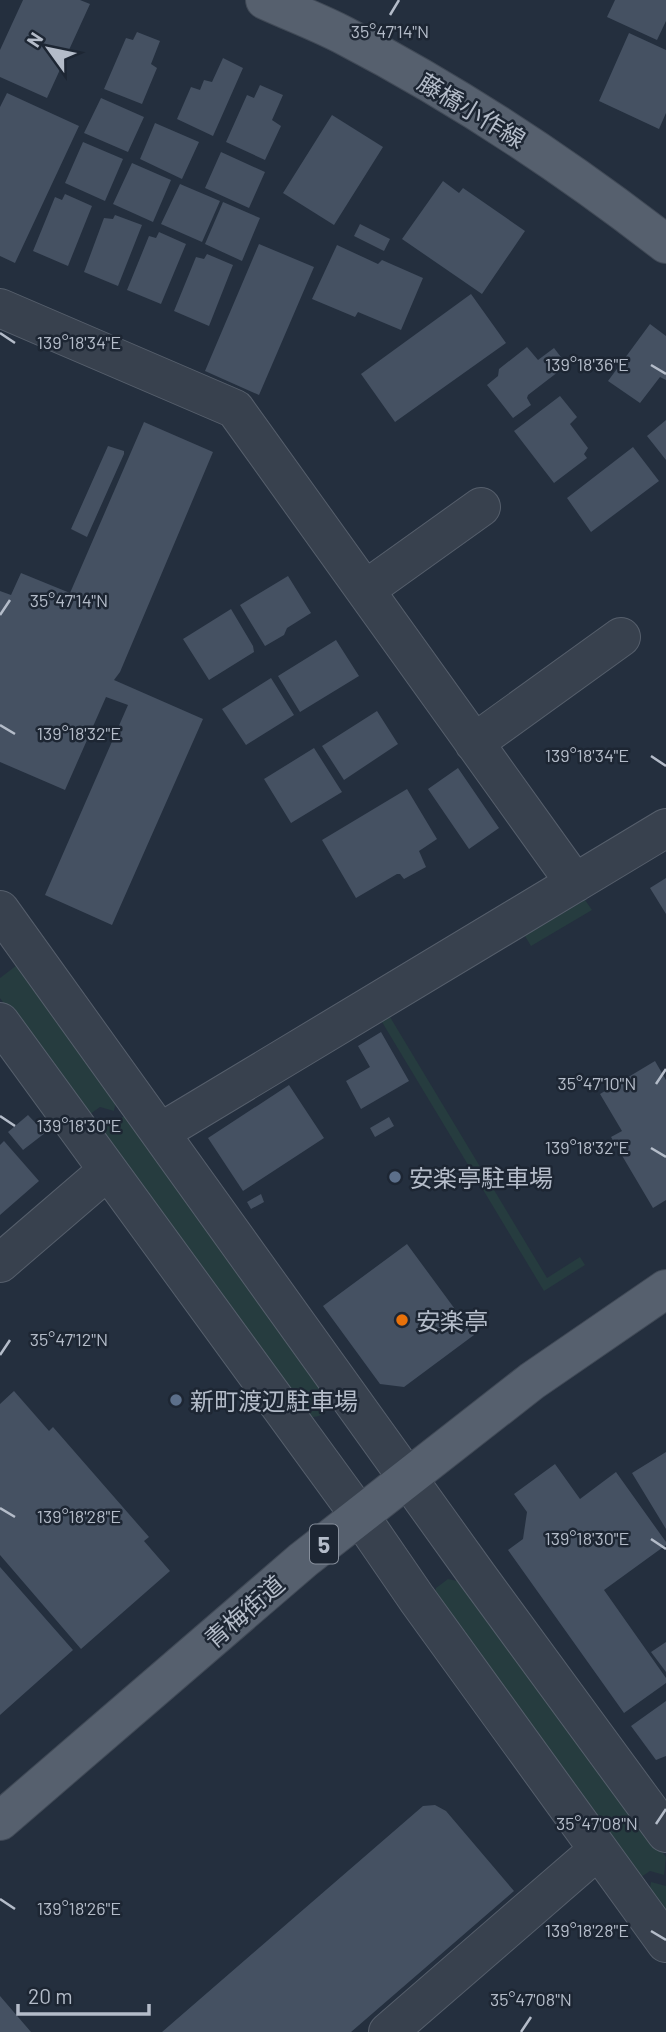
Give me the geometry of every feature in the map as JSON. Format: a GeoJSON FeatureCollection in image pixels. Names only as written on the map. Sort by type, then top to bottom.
{"type":"FeatureCollection","features":[{"type":"Feature","properties":{"kind":"main road","name":"藤橋小作線"},"geometry":{"type":"LineString","coordinates":[[265,0],[342,34],[460,100],[563,167],[666,244]]}},
{"type":"Feature","properties":{"kind":"main road","name":"青梅街道"},"geometry":{"type":"LineString","coordinates":[[0,1821],[284,1577],[360,1516],[532,1381],[666,1289]]}},
{"type":"Feature","properties":{"kind":"street"},"geometry":{"type":"LineString","coordinates":[[0,308],[235,409],[575,883]]}},
{"type":"Feature","properties":{"kind":"street"},"geometry":{"type":"LineString","coordinates":[[365,590],[481,507]]}},
{"type":"Feature","properties":{"kind":"street"},"geometry":{"type":"LineString","coordinates":[[474,743],[621,637]]}},
{"type":"Feature","properties":{"kind":"street"},"geometry":{"type":"LineString","coordinates":[[161,1132],[666,828]]}},
{"type":"Feature","properties":{"kind":"street"},"geometry":{"type":"LineString","coordinates":[[0,910],[408,1478],[661,1816]]}},
{"type":"Feature","properties":{"kind":"street"},"geometry":{"type":"LineString","coordinates":[[0,1021],[666,1943]]}},
{"type":"Feature","properties":{"kind":"street"},"geometry":{"type":"LineString","coordinates":[[0,1263],[107,1171]]}},
{"type":"Feature","properties":{"kind":"street"},"geometry":{"type":"LineString","coordinates":[[388,2032],[598,1850]]}},
{"type":"Feature","properties":{"kind":"green space"},"geometry":{"type":"Polygon","coordinates":[[[585,900],[592,910],[531,946],[525,936],[585,900]]]}},
{"type":"Feature","properties":{"kind":"green space"},"geometry":{"type":"Polygon","coordinates":[[[21,962],[117,1095],[114,1111],[100,1107],[86,1117],[0,998],[0,978],[21,962]]]}},
{"type":"Feature","properties":{"kind":"green space"},"geometry":{"type":"Polygon","coordinates":[[[390,1017],[547,1278],[580,1257],[585,1265],[544,1291],[382,1022],[390,1017]]]}},
{"type":"Feature","properties":{"kind":"green space"},"geometry":{"type":"Polygon","coordinates":[[[129,1113],[331,1404],[324,1413],[306,1417],[99,1135],[101,1118],[115,1122],[129,1113]]]}},
{"type":"Feature","properties":{"kind":"green space"},"geometry":{"type":"Polygon","coordinates":[[[448,1579],[462,1582],[467,1587],[666,1857],[664,1875],[650,1871],[635,1881],[434,1596],[436,1588],[448,1579]]]}},
{"type":"Feature","properties":{"kind":"green space"},"geometry":{"type":"Polygon","coordinates":[[[651,1882],[666,1886],[666,1925],[648,1899],[651,1882]]]}},
{"type":"Feature","properties":{"kind":"building"},"geometry":{"type":"Polygon","coordinates":[[[23,0],[80,0],[90,4],[47,98],[0,77],[0,50],[23,0]]]}},
{"type":"Feature","properties":{"kind":"building"},"geometry":{"type":"Polygon","coordinates":[[[615,0],[666,0],[666,21],[657,40],[607,17],[615,0]]]}},
{"type":"Feature","properties":{"kind":"building"},"geometry":{"type":"Polygon","coordinates":[[[137,32],[160,41],[151,64],[157,68],[142,104],[104,89],[126,38],[133,40],[137,32]]]}},
{"type":"Feature","properties":{"kind":"building"},"geometry":{"type":"Polygon","coordinates":[[[629,33],[666,50],[666,113],[659,129],[599,101],[629,33]]]}},
{"type":"Feature","properties":{"kind":"building"},"geometry":{"type":"Polygon","coordinates":[[[223,58],[243,68],[213,136],[177,119],[191,87],[200,90],[204,80],[212,82],[223,58]]]}},
{"type":"Feature","properties":{"kind":"building"},"geometry":{"type":"Polygon","coordinates":[[[260,85],[283,95],[272,120],[281,126],[265,160],[226,142],[247,95],[254,98],[260,85]]]}},
{"type":"Feature","properties":{"kind":"building"},"geometry":{"type":"Polygon","coordinates":[[[7,93],[79,126],[15,263],[0,256],[0,107],[7,93]]]}},
{"type":"Feature","properties":{"kind":"building"},"geometry":{"type":"Polygon","coordinates":[[[101,98],[144,117],[128,152],[84,133],[101,98]]]}},
{"type":"Feature","properties":{"kind":"building"},"geometry":{"type":"Polygon","coordinates":[[[332,115],[383,147],[334,225],[283,193],[332,115]]]}},
{"type":"Feature","properties":{"kind":"building"},"geometry":{"type":"Polygon","coordinates":[[[155,123],[199,142],[182,179],[140,159],[155,123]]]}},
{"type":"Feature","properties":{"kind":"building"},"geometry":{"type":"Polygon","coordinates":[[[83,142],[123,159],[105,201],[65,183],[83,142]]]}},
{"type":"Feature","properties":{"kind":"building"},"geometry":{"type":"Polygon","coordinates":[[[221,152],[265,172],[249,208],[205,188],[221,152]]]}},
{"type":"Feature","properties":{"kind":"building"},"geometry":{"type":"Polygon","coordinates":[[[132,163],[171,180],[153,222],[113,204],[132,163]]]}},
{"type":"Feature","properties":{"kind":"building"},"geometry":{"type":"Polygon","coordinates":[[[443,181],[459,193],[463,188],[525,231],[482,294],[402,239],[443,181]]]}},
{"type":"Feature","properties":{"kind":"building"},"geometry":{"type":"Polygon","coordinates":[[[180,184],[220,201],[202,242],[161,224],[180,184]]]}},
{"type":"Feature","properties":{"kind":"building"},"geometry":{"type":"Polygon","coordinates":[[[65,194],[92,206],[68,266],[33,251],[55,197],[62,200],[65,194]]]}},
{"type":"Feature","properties":{"kind":"building"},"geometry":{"type":"Polygon","coordinates":[[[223,202],[260,218],[242,261],[205,244],[223,202]]]}},
{"type":"Feature","properties":{"kind":"building"},"geometry":{"type":"Polygon","coordinates":[[[115,215],[142,225],[118,286],[84,272],[104,218],[113,219],[115,215]]]}},
{"type":"Feature","properties":{"kind":"building"},"geometry":{"type":"Polygon","coordinates":[[[360,224],[390,239],[384,251],[354,236],[360,224]]]}},
{"type":"Feature","properties":{"kind":"building"},"geometry":{"type":"Polygon","coordinates":[[[159,232],[186,244],[161,304],[127,290],[149,236],[156,238],[159,232]]]}},
{"type":"Feature","properties":{"kind":"building"},"geometry":{"type":"Polygon","coordinates":[[[259,244],[314,267],[259,395],[205,371],[259,244]]]}},
{"type":"Feature","properties":{"kind":"building"},"geometry":{"type":"Polygon","coordinates":[[[337,245],[378,264],[382,260],[423,278],[401,330],[358,312],[355,317],[312,299],[337,245]]]}},
{"type":"Feature","properties":{"kind":"building"},"geometry":{"type":"Polygon","coordinates":[[[207,254],[233,265],[209,326],[174,311],[196,257],[204,259],[207,254]]]}},
{"type":"Feature","properties":{"kind":"building"},"geometry":{"type":"Polygon","coordinates":[[[471,294],[506,343],[395,422],[361,374],[471,294]]]}},
{"type":"Feature","properties":{"kind":"building"},"geometry":{"type":"Polygon","coordinates":[[[650,324],[666,336],[666,380],[660,377],[640,403],[608,381],[650,324]]]}},
{"type":"Feature","properties":{"kind":"building"},"geometry":{"type":"Polygon","coordinates":[[[527,347],[538,360],[554,348],[567,365],[528,395],[531,405],[513,418],[487,385],[498,376],[499,369],[527,347]]]}},
{"type":"Feature","properties":{"kind":"building"},"geometry":{"type":"Polygon","coordinates":[[[560,396],[577,417],[570,424],[588,448],[584,454],[587,458],[554,483],[514,431],[560,396]]]}},
{"type":"Feature","properties":{"kind":"building"},"geometry":{"type":"Polygon","coordinates":[[[666,420],[666,460],[647,436],[666,420]]]}},
{"type":"Feature","properties":{"kind":"building"},"geometry":{"type":"Polygon","coordinates":[[[144,422],[213,452],[120,672],[114,680],[203,719],[112,925],[45,895],[128,705],[106,697],[65,790],[0,762],[0,591],[11,595],[21,573],[70,593],[144,422]]]}},
{"type":"Feature","properties":{"kind":"building"},"geometry":{"type":"Polygon","coordinates":[[[108,446],[124,451],[124,454],[87,537],[71,529],[108,446]]]}},
{"type":"Feature","properties":{"kind":"building"},"geometry":{"type":"Polygon","coordinates":[[[633,447],[659,481],[591,532],[567,498],[633,447]]]}},
{"type":"Feature","properties":{"kind":"building"},"geometry":{"type":"Polygon","coordinates":[[[288,576],[311,613],[287,628],[284,635],[265,646],[240,605],[288,576]]]}},
{"type":"Feature","properties":{"kind":"building"},"geometry":{"type":"Polygon","coordinates":[[[231,609],[254,652],[209,680],[183,639],[231,609]]]}},
{"type":"Feature","properties":{"kind":"building"},"geometry":{"type":"Polygon","coordinates":[[[336,640],[359,676],[300,712],[278,676],[336,640]]]}},
{"type":"Feature","properties":{"kind":"building"},"geometry":{"type":"Polygon","coordinates":[[[271,678],[294,715],[246,745],[222,709],[271,678]]]}},
{"type":"Feature","properties":{"kind":"building"},"geometry":{"type":"Polygon","coordinates":[[[377,711],[398,744],[344,780],[322,746],[377,711]]]}},
{"type":"Feature","properties":{"kind":"building"},"geometry":{"type":"Polygon","coordinates":[[[314,748],[342,792],[291,823],[264,779],[314,748]]]}},
{"type":"Feature","properties":{"kind":"building"},"geometry":{"type":"Polygon","coordinates":[[[458,768],[499,828],[469,849],[428,789],[458,768]]]}},
{"type":"Feature","properties":{"kind":"building"},"geometry":{"type":"Polygon","coordinates":[[[407,789],[437,839],[419,851],[426,867],[404,879],[397,874],[356,898],[322,840],[407,789]]]}},
{"type":"Feature","properties":{"kind":"building"},"geometry":{"type":"Polygon","coordinates":[[[666,878],[666,914],[650,888],[666,878]]]}},
{"type":"Feature","properties":{"kind":"building"},"geometry":{"type":"Polygon","coordinates":[[[381,1032],[409,1081],[361,1109],[346,1081],[370,1067],[358,1046],[381,1032]]]}},
{"type":"Feature","properties":{"kind":"building"},"geometry":{"type":"Polygon","coordinates":[[[655,1061],[666,1080],[666,1200],[653,1208],[611,1137],[622,1131],[600,1094],[655,1061]]]}},
{"type":"Feature","properties":{"kind":"building"},"geometry":{"type":"Polygon","coordinates":[[[289,1085],[324,1138],[243,1191],[208,1138],[289,1085]]]}},
{"type":"Feature","properties":{"kind":"building"},"geometry":{"type":"Polygon","coordinates":[[[28,1115],[45,1133],[23,1150],[8,1132],[28,1115]]]}},
{"type":"Feature","properties":{"kind":"building"},"geometry":{"type":"Polygon","coordinates":[[[389,1117],[394,1126],[375,1137],[370,1128],[389,1117]]]}},
{"type":"Feature","properties":{"kind":"building"},"geometry":{"type":"Polygon","coordinates":[[[4,1141],[39,1181],[0,1215],[0,1145],[4,1141]]]}},
{"type":"Feature","properties":{"kind":"building"},"geometry":{"type":"Polygon","coordinates":[[[261,1194],[264,1202],[251,1209],[247,1202],[261,1194]]]}},
{"type":"Feature","properties":{"kind":"building"},"geometry":{"type":"Polygon","coordinates":[[[407,1244],[474,1335],[404,1387],[380,1384],[323,1306],[407,1244]]]}},
{"type":"Feature","properties":{"kind":"building"},"geometry":{"type":"Polygon","coordinates":[[[14,1391],[49,1431],[53,1427],[149,1537],[144,1541],[170,1571],[81,1649],[0,1555],[0,1404],[14,1391]]]}},
{"type":"Feature","properties":{"kind":"building"},"geometry":{"type":"Polygon","coordinates":[[[666,1452],[666,1529],[632,1473],[666,1452]]]}},
{"type":"Feature","properties":{"kind":"building"},"geometry":{"type":"Polygon","coordinates":[[[555,1464],[580,1499],[616,1472],[666,1542],[666,1545],[604,1590],[666,1678],[666,1683],[624,1713],[508,1550],[523,1539],[527,1512],[514,1494],[555,1464]]]}},
{"type":"Feature","properties":{"kind":"building"},"geometry":{"type":"Polygon","coordinates":[[[0,1567],[73,1650],[0,1715],[0,1567]]]}},
{"type":"Feature","properties":{"kind":"building"},"geometry":{"type":"Polygon","coordinates":[[[666,1642],[666,1672],[651,1652],[666,1642]]]}},
{"type":"Feature","properties":{"kind":"building"},"geometry":{"type":"Polygon","coordinates":[[[666,1701],[666,1756],[656,1760],[631,1726],[666,1701]]]}},
{"type":"Feature","properties":{"kind":"building"},"geometry":{"type":"Polygon","coordinates":[[[435,1805],[446,1811],[514,1891],[351,2032],[162,2032],[423,1806],[435,1805]]]}},
{"type":"Feature","properties":{"kind":"building"},"geometry":{"type":"Polygon","coordinates":[[[0,1996],[31,2032],[0,2032],[0,1996]]]}},
{"type":"Feature","properties":{"kind":"place","name":"安楽亭駐車場"},"geometry":{"type":"Point","coordinates":[395,1177]}},
{"type":"Feature","properties":{"kind":"place","name":"安楽亭"},"geometry":{"type":"Point","coordinates":[402,1320]}},
{"type":"Feature","properties":{"kind":"place","name":"新町渡辺駐車場"},"geometry":{"type":"Point","coordinates":[176,1400]}}]}
